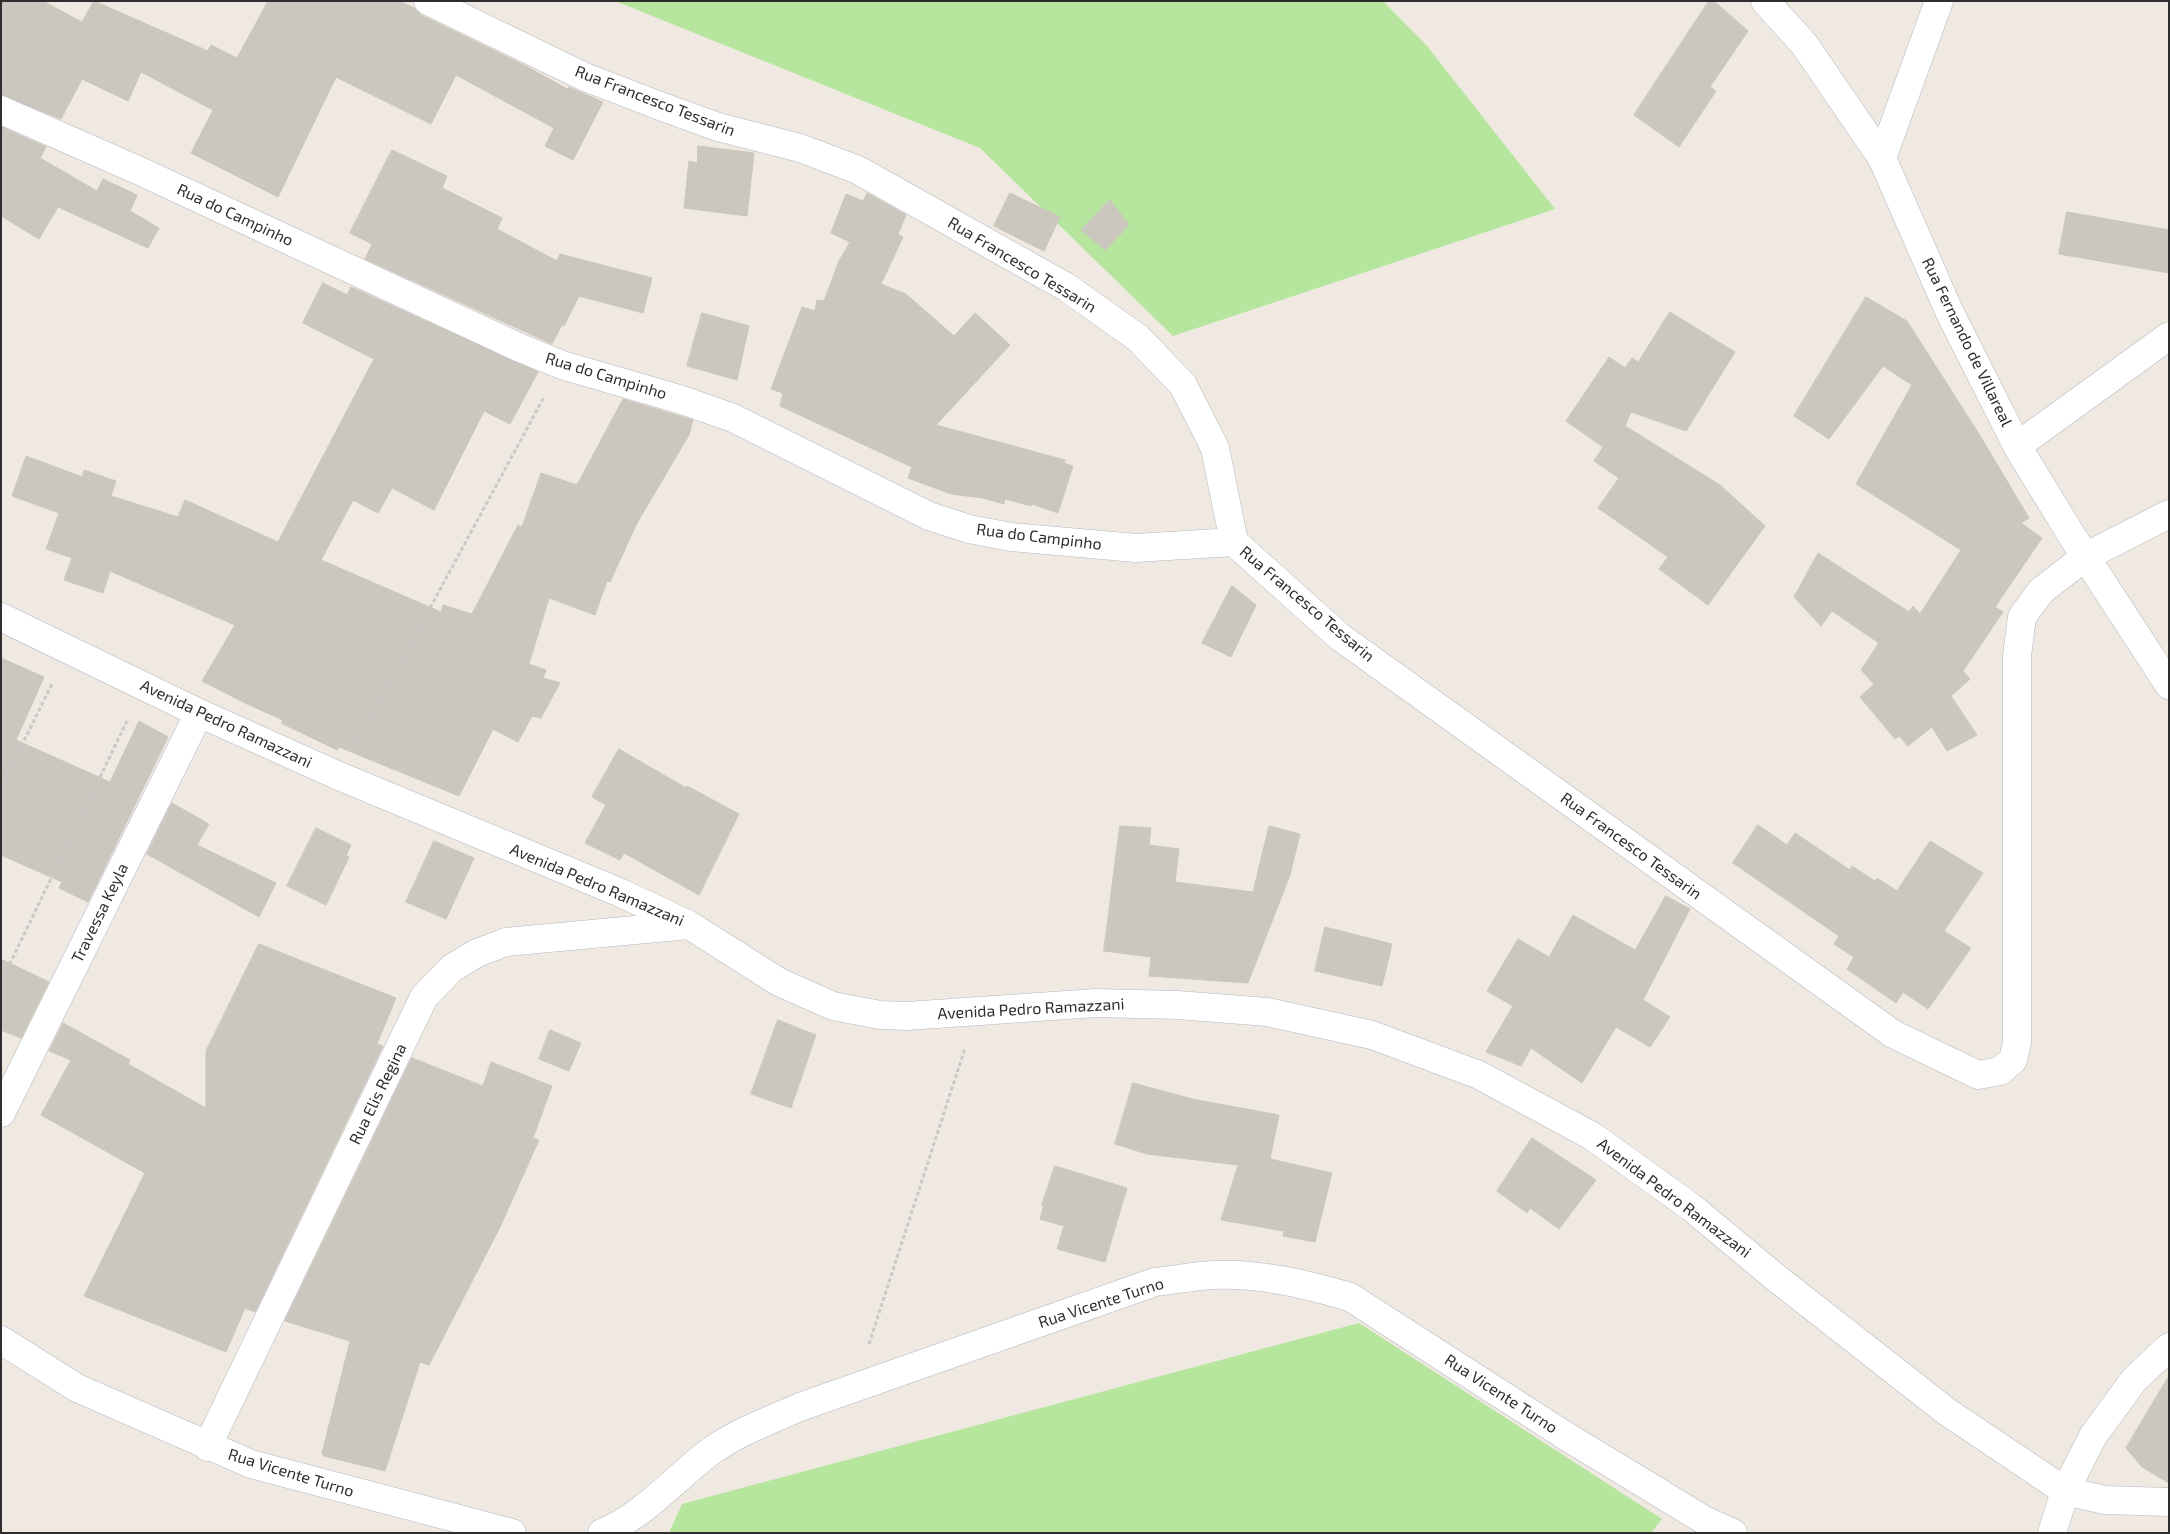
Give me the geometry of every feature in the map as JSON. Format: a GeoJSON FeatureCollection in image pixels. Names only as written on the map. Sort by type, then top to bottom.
{"type":"FeatureCollection","features":[{"type":"Feature","properties":{"kind":"street","name":"Rua Francesco Tessarin"},"geometry":{"type":"LineString","coordinates":[[428,1],[585,77],[718,128],[800,148],[858,170],[1066,287],[1138,338],[1183,385],[1215,448],[1234,542],[1340,637],[1894,1034],[1978,1075],[2000,1070],[2013,1060],[2017,1042],[2017,656],[2022,617],[2041,590],[2085,557],[2169,514]]}},
{"type":"Feature","properties":{"kind":"street","name":"Rua Fernando de Villareal"},"geometry":{"type":"LineString","coordinates":[[1765,1],[1804,44],[1882,158],[1949,310],[2017,446],[2085,557],[2169,685]]}},
{"type":"Feature","properties":{"kind":"street"},"geometry":{"type":"LineString","coordinates":[[1882,158],[1939,1]]}},
{"type":"Feature","properties":{"kind":"street","name":"Rua do Campinho"},"geometry":{"type":"LineString","coordinates":[[1,110],[142,172],[509,343],[562,365],[682,400],[733,418],[929,516],[969,529],[1011,537],[1136,548],[1234,542]]}},
{"type":"Feature","properties":{"kind":"street"},"geometry":{"type":"LineString","coordinates":[[2017,446],[2169,336]]}},
{"type":"Feature","properties":{"kind":"street","name":"Avenida Pedro Ramazzani"},"geometry":{"type":"LineString","coordinates":[[1,617],[199,713],[339,776],[621,893],[689,925],[779,982],[833,1006],[880,1015],[977,1012],[1096,1003],[1178,1005],[1267,1012],[1372,1035],[1479,1075],[1599,1141],[1691,1207],[1775,1277],[1946,1411],[2065,1491]]}},
{"type":"Feature","properties":{"kind":"street","name":"Travessa Keyla"},"geometry":{"type":"LineString","coordinates":[[1,1113],[199,713]]}},
{"type":"Feature","properties":{"kind":"street","name":"Rua Elis Regina"},"geometry":{"type":"LineString","coordinates":[[208,1447],[424,997],[452,968],[477,952],[506,942],[689,925]]}},
{"type":"Feature","properties":{"kind":"street","name":"Rua Vicente Turno"},"geometry":{"type":"LineString","coordinates":[[602,1533],[619,1525],[650,1504],[678,1477],[713,1450],[800,1407],[1155,1282],[1214,1275],[1262,1278],[1312,1285],[1350,1297],[1699,1526],[1732,1533]]}},
{"type":"Feature","properties":{"kind":"street","name":"Rua Vicente Turno"},"geometry":{"type":"LineString","coordinates":[[1,1340],[77,1388],[208,1447],[251,1464],[512,1533]]}},
{"type":"Feature","properties":{"kind":"street"},"geometry":{"type":"LineString","coordinates":[[2052,1533],[2065,1491],[2093,1436],[2134,1380],[2169,1347]]}},
{"type":"Feature","properties":{"kind":"street"},"geometry":{"type":"LineString","coordinates":[[2065,1491],[2105,1500],[2169,1502]]}},
{"type":"Feature","properties":{"kind":"path"},"geometry":{"type":"LineString","coordinates":[[339,776],[562,365]]}},
{"type":"Feature","properties":{"kind":"path"},"geometry":{"type":"LineString","coordinates":[[1,787],[69,650]]}},
{"type":"Feature","properties":{"kind":"path"},"geometry":{"type":"LineString","coordinates":[[1,982],[144,687]]}},
{"type":"Feature","properties":{"kind":"path"},"geometry":{"type":"LineString","coordinates":[[855,1388],[977,1012]]}},
{"type":"Feature","properties":{"kind":"green space"},"geometry":{"type":"Polygon","coordinates":[[[615,1],[1383,1],[1427,46],[1555,209],[1173,336],[980,148],[615,1]]]}},
{"type":"Feature","properties":{"kind":"green space"},"geometry":{"type":"Polygon","coordinates":[[[1359,1323],[1662,1519],[1651,1533],[669,1533],[682,1504],[1359,1323]]]}},
{"type":"Feature","properties":{"kind":"building"},"geometry":{"type":"Polygon","coordinates":[[[1,1],[43,1],[82,22],[94,1],[208,51],[211,45],[237,58],[268,1],[399,1],[414,8],[421,15],[526,66],[567,89],[569,87],[603,102],[573,160],[545,146],[554,128],[456,75],[431,124],[336,77],[278,197],[191,153],[213,110],[141,72],[128,101],[82,79],[61,119],[1,95],[1,1]]]}},
{"type":"Feature","properties":{"kind":"building"},"geometry":{"type":"Polygon","coordinates":[[[1709,1],[1714,1],[1748,31],[1710,87],[1716,91],[1679,147],[1634,115],[1709,1]]]}},
{"type":"Feature","properties":{"kind":"building"},"geometry":{"type":"Polygon","coordinates":[[[1,127],[46,147],[40,158],[97,191],[103,179],[137,195],[130,211],[159,228],[148,248],[58,207],[39,239],[1,216],[1,127]]]}},
{"type":"Feature","properties":{"kind":"building"},"geometry":{"type":"Polygon","coordinates":[[[698,146],[754,153],[747,216],[684,208],[689,161],[697,163],[698,146]]]}},
{"type":"Feature","properties":{"kind":"building"},"geometry":{"type":"Polygon","coordinates":[[[392,150],[447,176],[442,188],[502,218],[497,229],[557,261],[560,254],[652,278],[643,313],[579,296],[564,326],[562,325],[552,344],[365,259],[372,244],[350,233],[392,150]]]}},
{"type":"Feature","properties":{"kind":"building"},"geometry":{"type":"Polygon","coordinates":[[[867,193],[906,215],[898,234],[903,237],[881,284],[906,294],[954,336],[975,313],[1010,345],[936,425],[1065,460],[1064,463],[1073,466],[1058,513],[1032,504],[1031,506],[1005,499],[1004,504],[983,498],[951,494],[908,478],[912,467],[780,406],[783,393],[771,389],[802,307],[815,311],[817,300],[824,301],[839,261],[850,242],[831,233],[846,194],[863,201],[867,193]]]}},
{"type":"Feature","properties":{"kind":"building"},"geometry":{"type":"Polygon","coordinates":[[[1010,193],[1060,217],[1044,251],[994,226],[1010,193]]]}},
{"type":"Feature","properties":{"kind":"building"},"geometry":{"type":"Polygon","coordinates":[[[1110,200],[1129,225],[1105,250],[1081,230],[1110,200]]]}},
{"type":"Feature","properties":{"kind":"building"},"geometry":{"type":"Polygon","coordinates":[[[2067,212],[2169,230],[2169,273],[2059,254],[2067,212]]]}},
{"type":"Feature","properties":{"kind":"building"},"geometry":{"type":"Polygon","coordinates":[[[323,283],[347,295],[351,287],[538,372],[510,424],[484,411],[434,510],[392,488],[378,513],[353,500],[321,560],[441,612],[443,605],[472,614],[518,525],[522,527],[541,473],[577,485],[623,399],[693,420],[689,435],[637,523],[610,582],[607,581],[595,615],[549,598],[529,664],[546,670],[543,678],[560,683],[541,718],[532,716],[518,742],[493,729],[459,796],[339,747],[337,750],[281,723],[283,720],[202,681],[235,625],[110,571],[103,593],[64,580],[72,558],[46,549],[59,513],[12,496],[26,456],[82,477],[84,470],[116,481],[111,496],[178,517],[185,500],[278,542],[374,359],[303,323],[323,283]]]}},
{"type":"Feature","properties":{"kind":"building"},"geometry":{"type":"Polygon","coordinates":[[[1866,297],[1907,321],[1979,434],[2029,518],[2021,523],[2042,538],[1995,607],[2003,612],[1963,671],[1970,679],[1951,696],[1977,735],[1947,751],[1932,727],[1908,746],[1899,736],[1895,739],[1860,697],[1874,684],[1861,670],[1879,643],[1832,611],[1821,626],[1794,597],[1818,553],[1909,612],[1913,606],[1920,614],[1961,550],[1856,484],[1912,385],[1883,366],[1829,439],[1794,416],[1866,297]]]}},
{"type":"Feature","properties":{"kind":"building"},"geometry":{"type":"Polygon","coordinates":[[[1670,312],[1735,352],[1686,431],[1631,412],[1625,426],[1720,485],[1765,526],[1708,605],[1659,569],[1668,557],[1598,508],[1619,478],[1594,461],[1603,447],[1566,421],[1609,357],[1625,368],[1632,358],[1638,362],[1670,312]]]}},
{"type":"Feature","properties":{"kind":"building"},"geometry":{"type":"Polygon","coordinates":[[[702,313],[749,326],[737,380],[687,366],[702,313]]]}},
{"type":"Feature","properties":{"kind":"building"},"geometry":{"type":"Polygon","coordinates":[[[1232,586],[1256,605],[1231,657],[1202,643],[1232,586]]]}},
{"type":"Feature","properties":{"kind":"building"},"geometry":{"type":"Polygon","coordinates":[[[1,658],[44,677],[16,740],[110,782],[139,721],[168,737],[88,902],[59,888],[62,882],[1,855],[1,658]]]}},
{"type":"Feature","properties":{"kind":"building"},"geometry":{"type":"Polygon","coordinates":[[[619,749],[686,788],[687,786],[739,814],[699,895],[624,853],[620,860],[585,843],[606,805],[592,797],[619,749]]]}},
{"type":"Feature","properties":{"kind":"building"},"geometry":{"type":"Polygon","coordinates":[[[172,803],[209,824],[197,845],[276,883],[259,917],[147,854],[172,803]]]}},
{"type":"Feature","properties":{"kind":"building"},"geometry":{"type":"Polygon","coordinates":[[[1758,825],[1787,845],[1795,833],[1850,870],[1852,866],[1875,881],[1877,878],[1897,891],[1930,841],[1983,873],[1944,931],[1971,948],[1928,1009],[1903,992],[1896,1003],[1847,969],[1854,957],[1834,944],[1839,936],[1733,863],[1758,825]]]}},
{"type":"Feature","properties":{"kind":"building"},"geometry":{"type":"Polygon","coordinates":[[[1120,826],[1151,828],[1149,845],[1179,849],[1175,882],[1253,892],[1269,826],[1300,834],[1290,875],[1248,983],[1149,976],[1151,957],[1104,951],[1120,826]]]}},
{"type":"Feature","properties":{"kind":"building"},"geometry":{"type":"Polygon","coordinates":[[[316,828],[351,845],[346,856],[349,857],[326,905],[287,886],[316,828]]]}},
{"type":"Feature","properties":{"kind":"building"},"geometry":{"type":"Polygon","coordinates":[[[434,841],[474,858],[446,919],[406,902],[434,841]]]}},
{"type":"Feature","properties":{"kind":"building"},"geometry":{"type":"Polygon","coordinates":[[[1666,896],[1690,909],[1643,1000],[1670,1017],[1650,1047],[1616,1027],[1582,1083],[1531,1048],[1521,1066],[1486,1052],[1513,1006],[1487,991],[1518,939],[1549,957],[1573,915],[1635,950],[1666,896]]]}},
{"type":"Feature","properties":{"kind":"building"},"geometry":{"type":"Polygon","coordinates":[[[1325,927],[1392,944],[1382,986],[1315,971],[1325,927]]]}},
{"type":"Feature","properties":{"kind":"building"},"geometry":{"type":"Polygon","coordinates":[[[259,944],[396,998],[377,1044],[383,1046],[255,1312],[245,1308],[226,1352],[84,1296],[145,1173],[41,1115],[71,1060],[49,1051],[63,1023],[130,1060],[128,1064],[206,1108],[206,1051],[259,944]]]}},
{"type":"Feature","properties":{"kind":"building"},"geometry":{"type":"Polygon","coordinates":[[[1,959],[49,982],[21,1038],[1,1030],[1,959]]]}},
{"type":"Feature","properties":{"kind":"building"},"geometry":{"type":"Polygon","coordinates":[[[778,1020],[816,1035],[791,1108],[751,1094],[778,1020]]]}},
{"type":"Feature","properties":{"kind":"building"},"geometry":{"type":"Polygon","coordinates":[[[550,1030],[581,1043],[569,1071],[539,1059],[550,1030]]]}},
{"type":"Feature","properties":{"kind":"building"},"geometry":{"type":"Polygon","coordinates":[[[412,1058],[483,1086],[491,1062],[552,1086],[533,1138],[539,1140],[500,1227],[429,1365],[420,1362],[385,1471],[324,1456],[322,1453],[350,1341],[285,1321],[412,1058]]]}},
{"type":"Feature","properties":{"kind":"building"},"geometry":{"type":"Polygon","coordinates":[[[1133,1083],[1192,1099],[1279,1115],[1270,1159],[1332,1173],[1315,1242],[1283,1236],[1284,1231],[1221,1220],[1238,1165],[1147,1154],[1115,1144],[1133,1083]]]}},
{"type":"Feature","properties":{"kind":"building"},"geometry":{"type":"Polygon","coordinates":[[[1532,1138],[1596,1180],[1559,1229],[1530,1208],[1527,1213],[1497,1191],[1532,1138]]]}},
{"type":"Feature","properties":{"kind":"building"},"geometry":{"type":"Polygon","coordinates":[[[1055,1166],[1127,1188],[1105,1262],[1057,1249],[1064,1226],[1040,1219],[1044,1205],[1042,1205],[1055,1166]]]}},
{"type":"Feature","properties":{"kind":"building"},"geometry":{"type":"Polygon","coordinates":[[[2169,1376],[2169,1483],[2142,1467],[2126,1448],[2169,1376]]]}}]}
